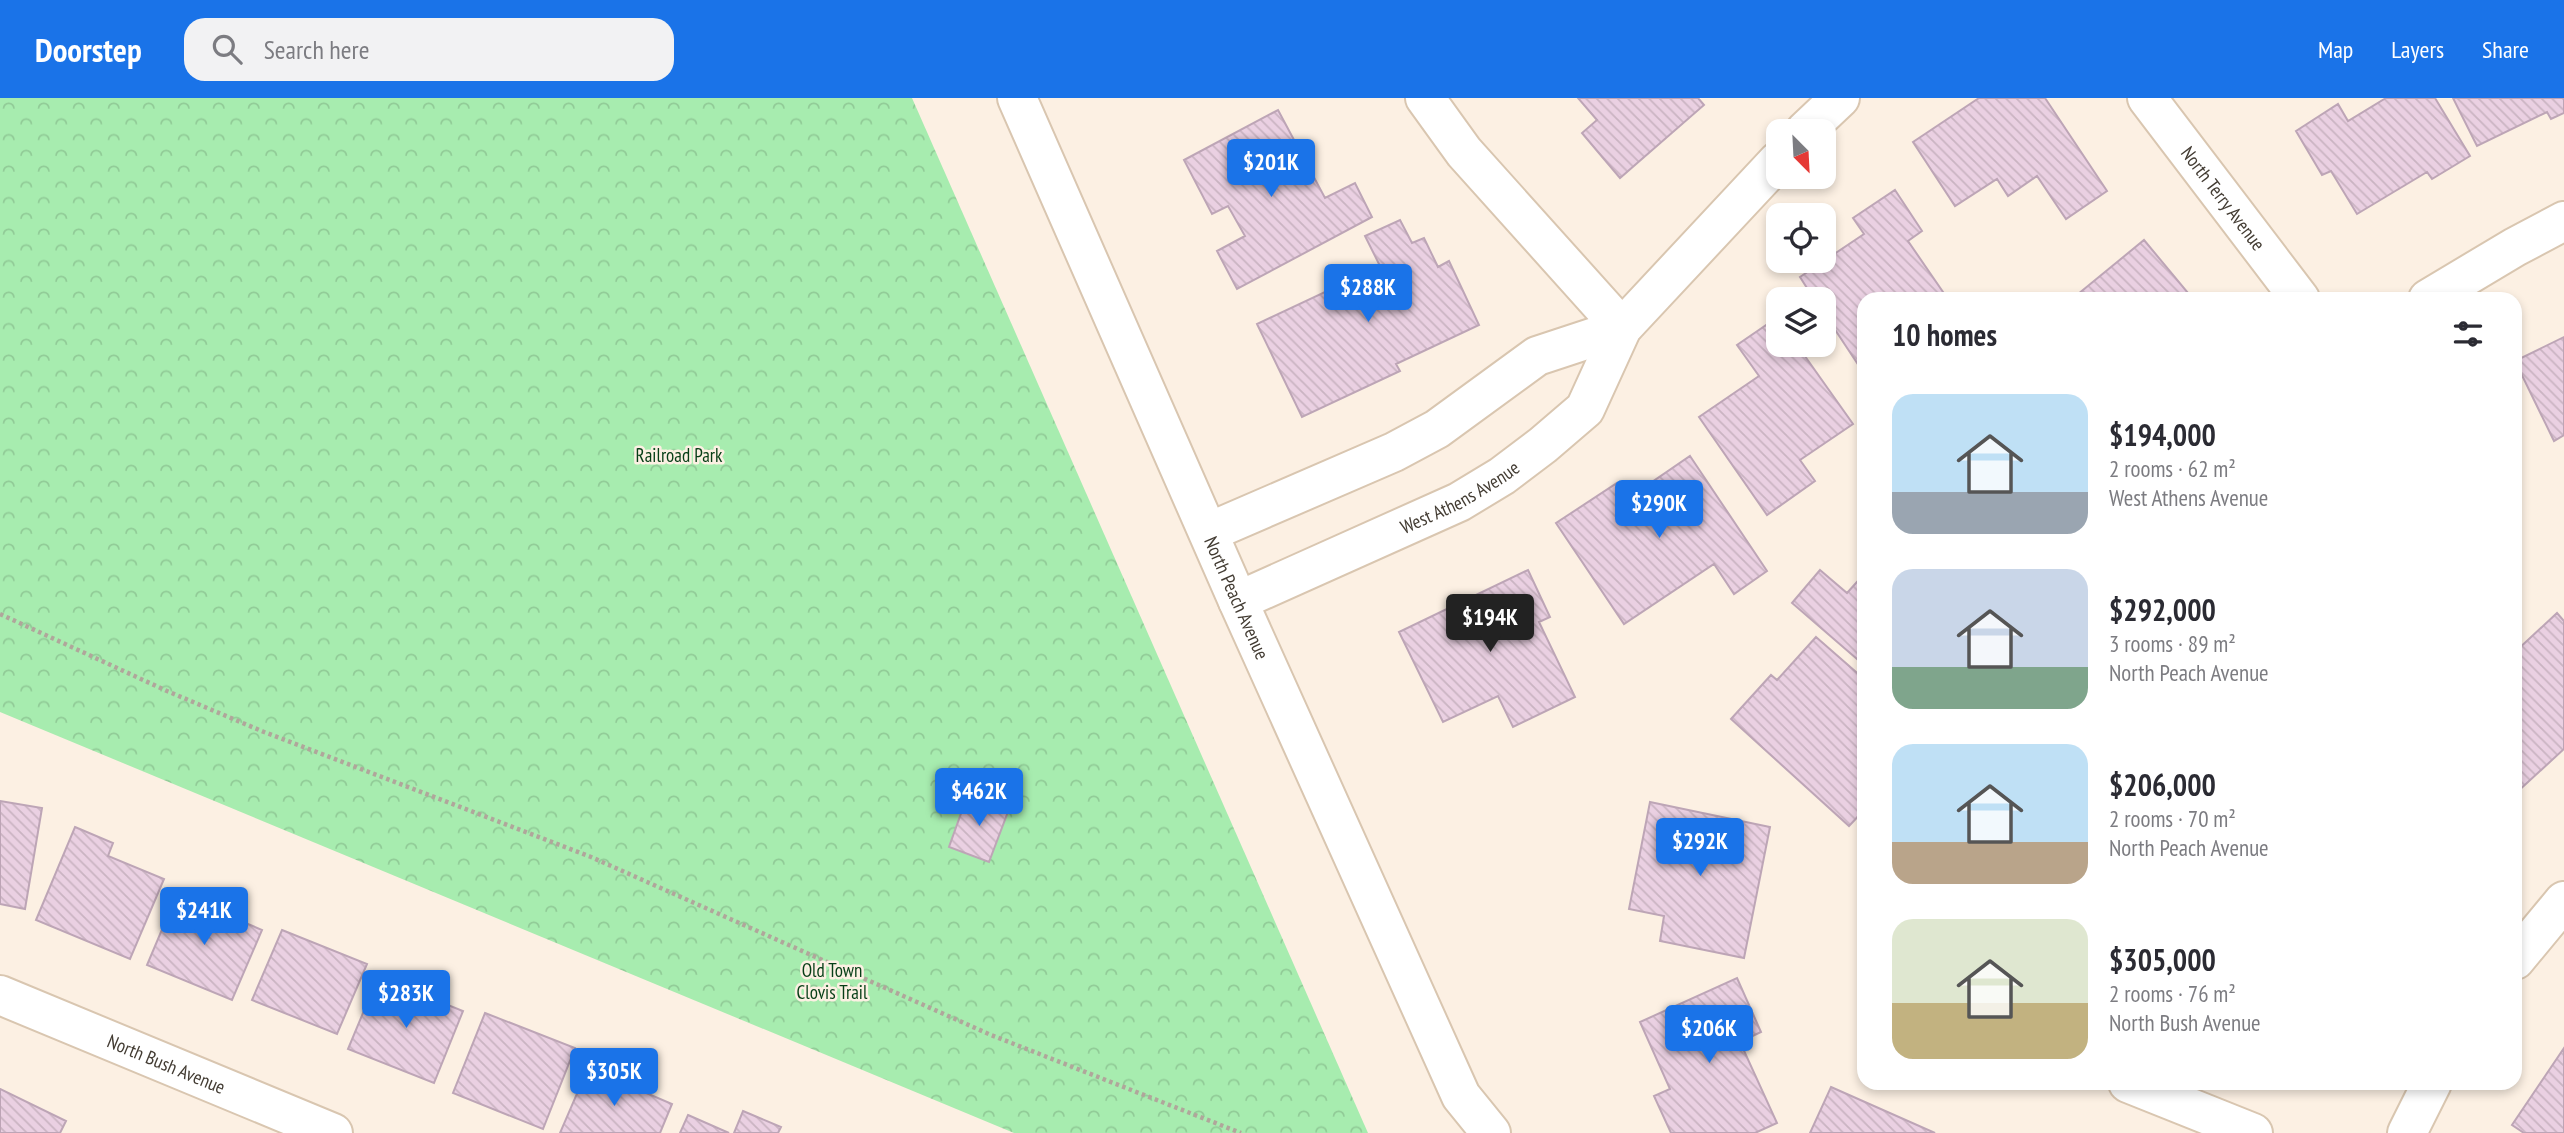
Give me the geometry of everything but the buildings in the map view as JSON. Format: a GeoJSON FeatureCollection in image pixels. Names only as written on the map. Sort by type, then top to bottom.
{"type":"FeatureCollection","features":[{"type":"Feature","properties":{"kind":"street","name":"North Peach Avenue"},"geometry":{"type":"LineString","coordinates":[[1017,98],[1463,1115],[1491,1133]]}},
{"type":"Feature","properties":{"kind":"street"},"geometry":{"type":"LineString","coordinates":[[1425,98],[1464,152],[1622,328]]}},
{"type":"Feature","properties":{"kind":"street"},"geometry":{"type":"LineString","coordinates":[[1818,119],[1840,98]]}},
{"type":"Feature","properties":{"kind":"street","name":"North Terry Avenue"},"geometry":{"type":"LineString","coordinates":[[2147,98],[2295,292]]}},
{"type":"Feature","properties":{"kind":"street","name":"West Athens Avenue"},"geometry":{"type":"LineString","coordinates":[[1238,601],[1459,502],[1502,476],[1543,445],[1585,409],[1622,328],[1766,174]]}},
{"type":"Feature","properties":{"kind":"street"},"geometry":{"type":"LineString","coordinates":[[2440,292],[2564,221]]}},
{"type":"Feature","properties":{"kind":"street","name":"West Athens Avenue"},"geometry":{"type":"LineString","coordinates":[[1209,532],[1394,452],[1437,429],[1537,356],[1622,328]]}},
{"type":"Feature","properties":{"kind":"street"},"geometry":{"type":"LineString","coordinates":[[2522,952],[2564,901]]}},
{"type":"Feature","properties":{"kind":"street","name":"North Bush Avenue"},"geometry":{"type":"LineString","coordinates":[[0,995],[333,1133]]}},
{"type":"Feature","properties":{"kind":"street"},"geometry":{"type":"LineString","coordinates":[[2146,1090],[2253,1133]]}},
{"type":"Feature","properties":{"kind":"street"},"geometry":{"type":"LineString","coordinates":[[2407,1133],[2428,1090]]}},
{"type":"Feature","properties":{"kind":"path"},"geometry":{"type":"LineString","coordinates":[[0,614],[167,691],[264,732],[591,857],[990,1035],[1241,1133]]}},
{"type":"Feature","properties":{"kind":"green space","name":"Railroad Park"},"geometry":{"type":"Polygon","coordinates":[[[0,98],[912,98],[1368,1133],[1014,1133],[0,712],[0,98]]]}},
{"type":"Feature","properties":{"kind":"park label","name":"Old Town Clovis Trail"},"geometry":{"type":"Point","coordinates":[832,981]}}]}
